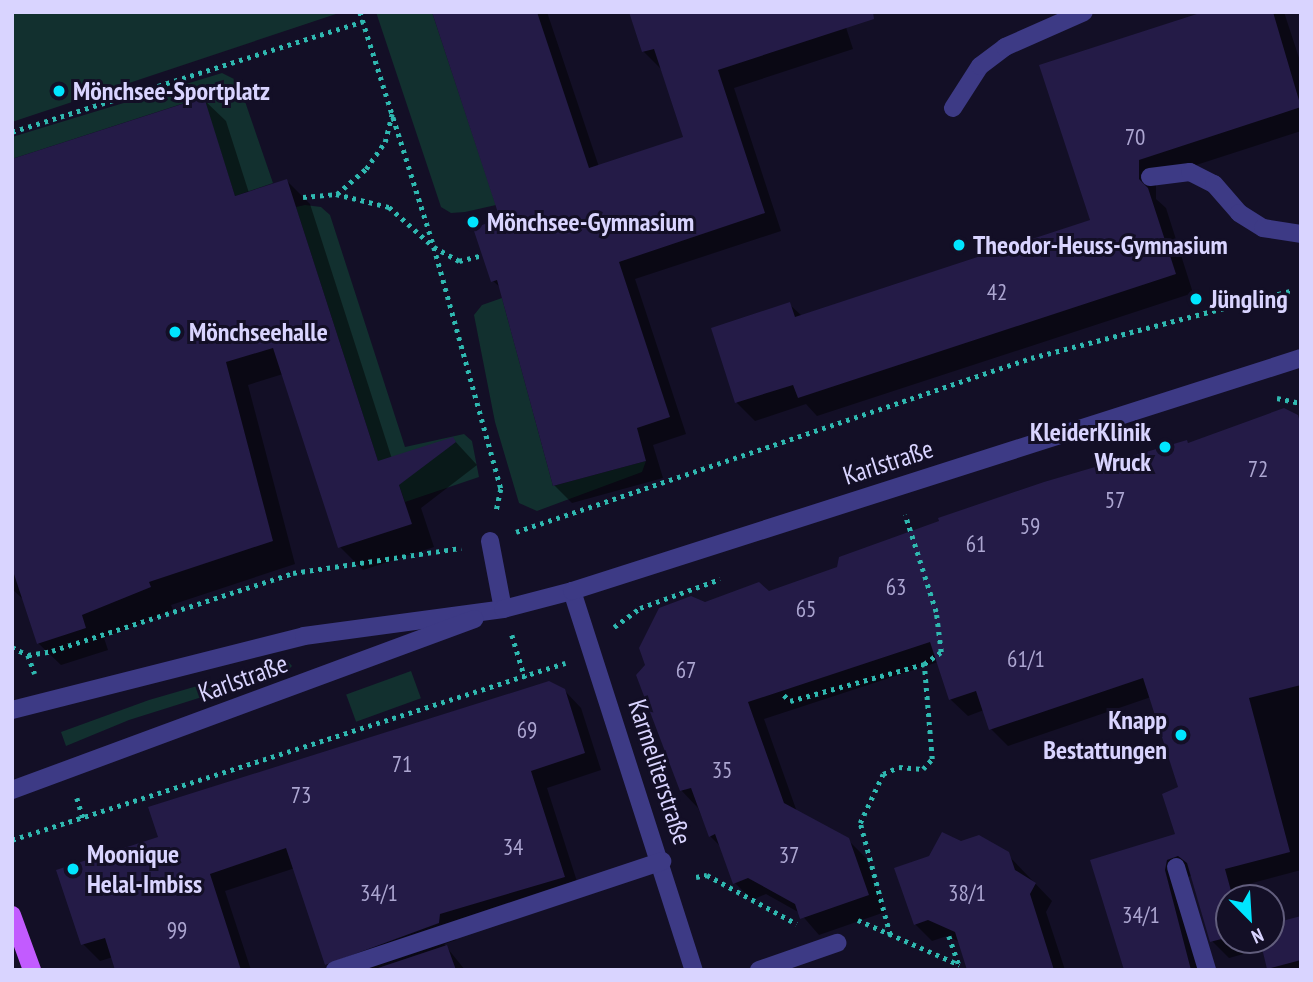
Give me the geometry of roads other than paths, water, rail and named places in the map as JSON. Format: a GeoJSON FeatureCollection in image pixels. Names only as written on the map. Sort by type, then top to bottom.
{"type":"FeatureCollection","features":[{"type":"Feature","properties":{"kind":"main road"},"geometry":{"type":"LineString","coordinates":[[12,915],[32,970]]}},
{"type":"Feature","properties":{"kind":"street"},"geometry":{"type":"LineString","coordinates":[[953,108],[980,66],[1004,47],[1084,12]]}},
{"type":"Feature","properties":{"kind":"street"},"geometry":{"type":"LineString","coordinates":[[1150,177],[1190,172],[1214,184],[1238,213],[1263,228],[1301,234]]}},
{"type":"Feature","properties":{"kind":"street","name":"Karlstraße"},"geometry":{"type":"LineString","coordinates":[[12,710],[304,636],[496,610],[572,591],[1301,358]]}},
{"type":"Feature","properties":{"kind":"street"},"geometry":{"type":"LineString","coordinates":[[490,541],[496,610]]}},
{"type":"Feature","properties":{"kind":"street","name":"Karmeliterstraße"},"geometry":{"type":"LineString","coordinates":[[572,591],[662,861],[694,970]]}},
{"type":"Feature","properties":{"kind":"street","name":"Karlstraße"},"geometry":{"type":"LineString","coordinates":[[12,790],[455,628],[496,610]]}},
{"type":"Feature","properties":{"kind":"street"},"geometry":{"type":"LineString","coordinates":[[335,970],[662,861]]}},
{"type":"Feature","properties":{"kind":"street"},"geometry":{"type":"LineString","coordinates":[[1176,867],[1207,970]]}},
{"type":"Feature","properties":{"kind":"street"},"geometry":{"type":"LineString","coordinates":[[759,970],[837,943]]}},
{"type":"Feature","properties":{"kind":"place","name":"Mönchsee-Sportplatz"},"geometry":{"type":"Point","coordinates":[59,91]}},
{"type":"Feature","properties":{"kind":"place","name":"Mönchsee-Gymnasium"},"geometry":{"type":"Point","coordinates":[473,222]}},
{"type":"Feature","properties":{"kind":"place","name":"Theodor-Heuss-Gymnasium"},"geometry":{"type":"Point","coordinates":[959,245]}},
{"type":"Feature","properties":{"kind":"place","name":"Jüngling"},"geometry":{"type":"Point","coordinates":[1196,299]}},
{"type":"Feature","properties":{"kind":"place","name":"Mönchseehalle"},"geometry":{"type":"Point","coordinates":[175,332]}},
{"type":"Feature","properties":{"kind":"place","name":"KleiderKlinik Wruck"},"geometry":{"type":"Point","coordinates":[1165,447]}},
{"type":"Feature","properties":{"kind":"place","name":"Knapp Bestattungen"},"geometry":{"type":"Point","coordinates":[1181,735]}},
{"type":"Feature","properties":{"kind":"place","name":"Moonique Helal-Imbiss"},"geometry":{"type":"Point","coordinates":[73,869]}}]}
